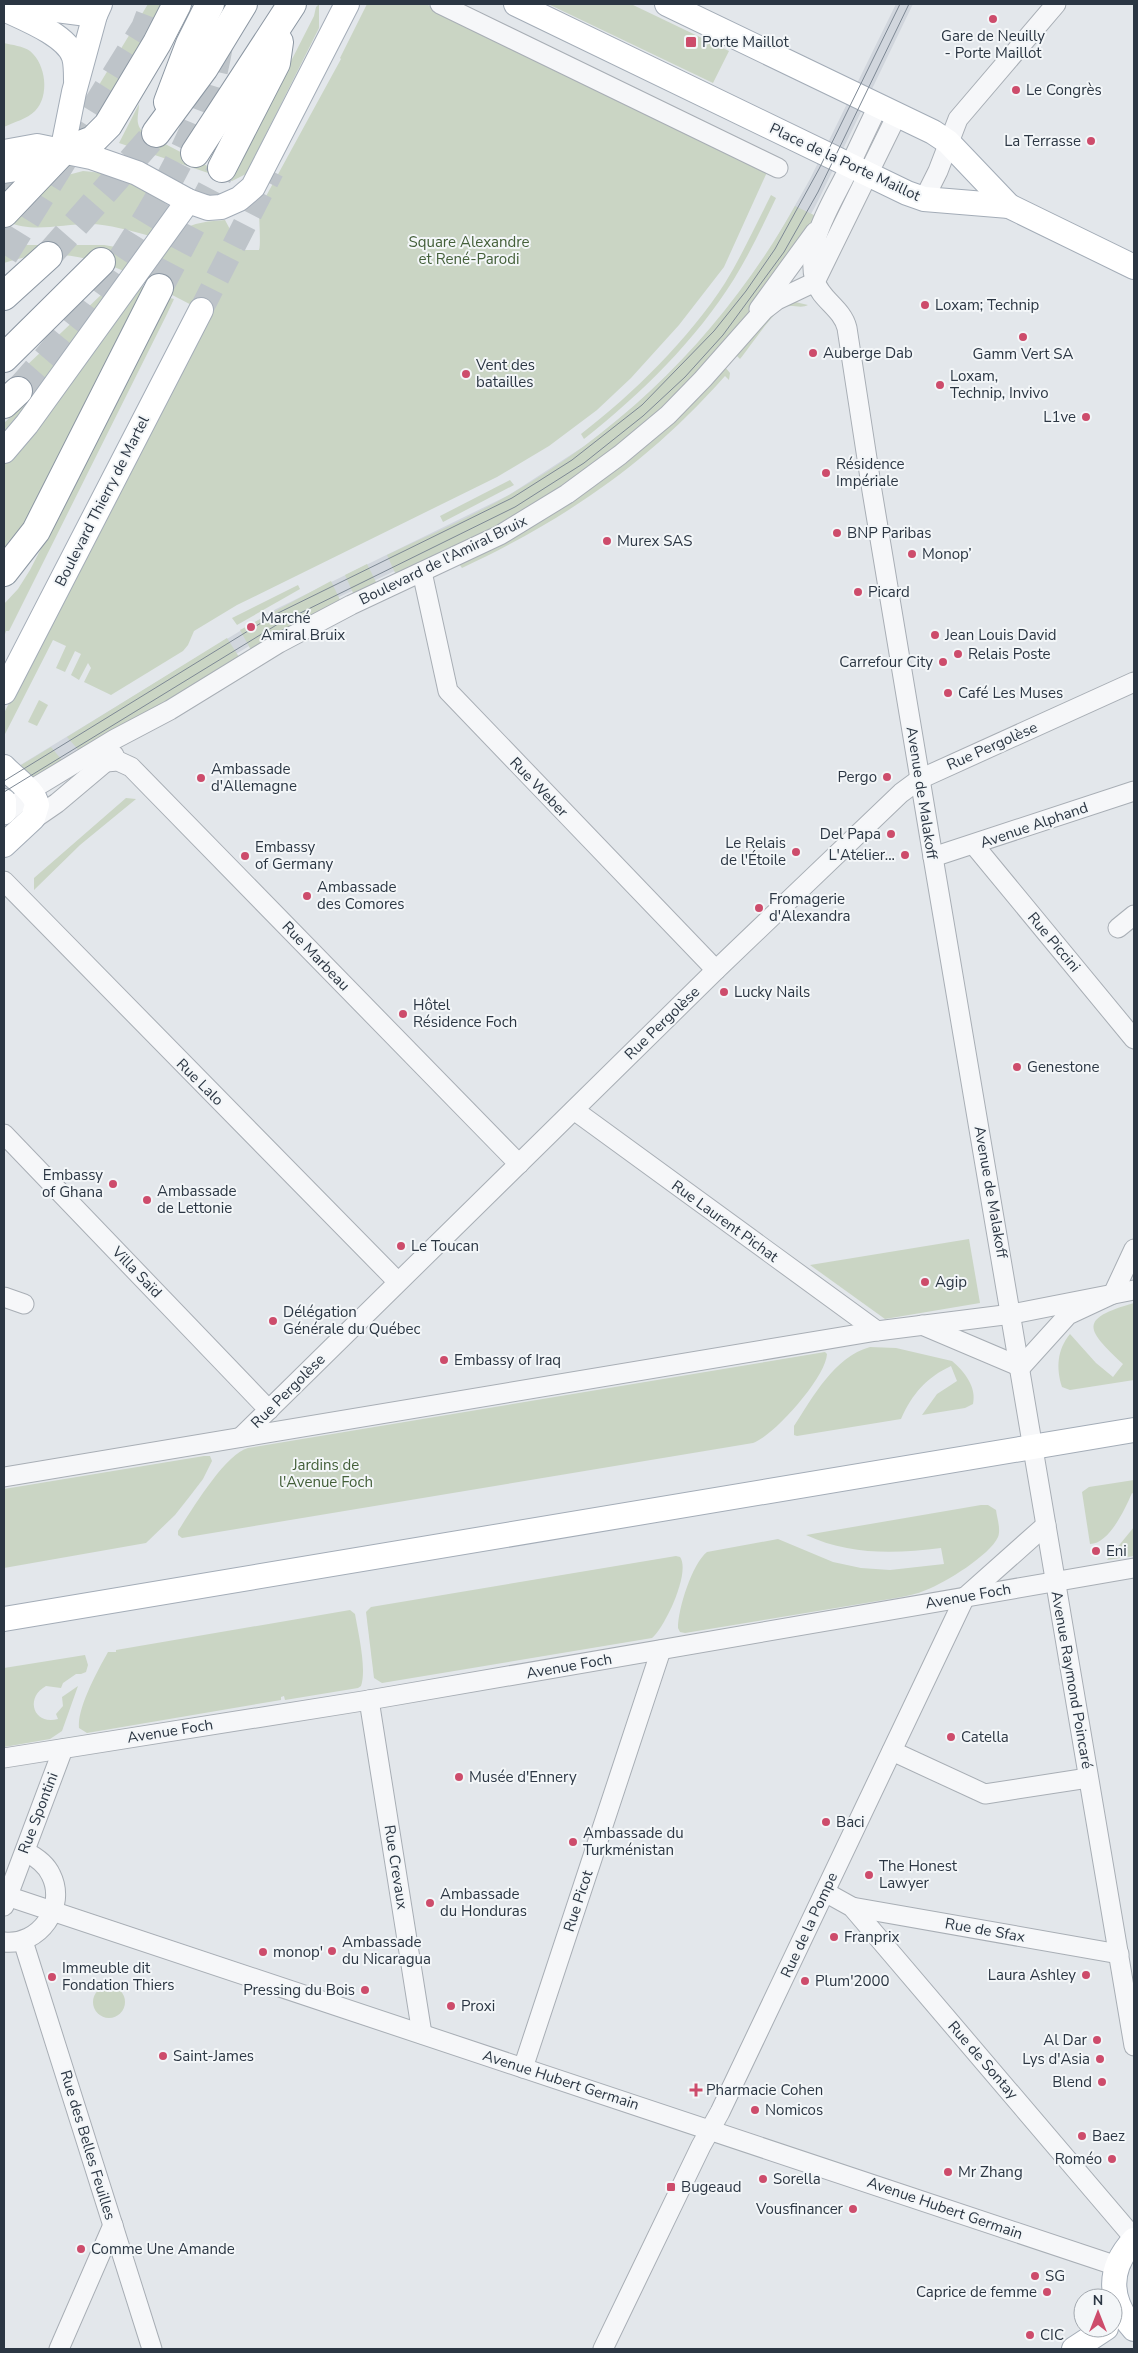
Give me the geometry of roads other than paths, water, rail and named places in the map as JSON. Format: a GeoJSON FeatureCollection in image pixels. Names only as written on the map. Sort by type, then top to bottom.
{"type":"FeatureCollection","features":[{"type":"Feature","properties":{"kind":"highway"},"geometry":{"type":"LineString","coordinates":[[4,213],[62,152],[93,140],[108,124],[177,4]]}},
{"type":"Feature","properties":{"kind":"highway"},"geometry":{"type":"LineString","coordinates":[[210,4],[190,44],[156,133],[204,68],[243,4]]}},
{"type":"Feature","properties":{"kind":"highway"},"geometry":{"type":"LineString","coordinates":[[195,153],[287,12]]}},
{"type":"Feature","properties":{"kind":"highway"},"geometry":{"type":"LineString","coordinates":[[222,168],[276,63],[287,12]]}},
{"type":"Feature","properties":{"kind":"highway"},"geometry":{"type":"LineString","coordinates":[[4,296],[48,256]]}},
{"type":"Feature","properties":{"kind":"highway"},"geometry":{"type":"LineString","coordinates":[[4,358],[101,262]]}},
{"type":"Feature","properties":{"kind":"highway"},"geometry":{"type":"LineString","coordinates":[[4,587],[18,566],[159,288]]}},
{"type":"Feature","properties":{"kind":"highway"},"geometry":{"type":"LineString","coordinates":[[4,572],[36,531]]}},
{"type":"Feature","properties":{"kind":"main road"},"geometry":{"type":"LineString","coordinates":[[9,4],[98,9],[74,92]]}},
{"type":"Feature","properties":{"kind":"main road"},"geometry":{"type":"LineString","coordinates":[[4,152],[37,146],[92,157],[138,173],[188,201],[208,208],[221,207],[239,199],[253,187],[347,4]]}},
{"type":"Feature","properties":{"kind":"main road","name":"Place de la Porte Maillot"},"geometry":{"type":"LineString","coordinates":[[516,4],[859,170],[924,199],[1009,206]]}},
{"type":"Feature","properties":{"kind":"main road"},"geometry":{"type":"LineString","coordinates":[[667,4],[933,132],[948,142],[1009,206],[1134,267]]}},
{"type":"Feature","properties":{"kind":"main road"},"geometry":{"type":"LineString","coordinates":[[4,9],[35,24],[66,45],[74,56],[76,75],[62,152],[44,164],[4,171]]}},
{"type":"Feature","properties":{"kind":"main road"},"geometry":{"type":"LineString","coordinates":[[4,451],[27,424],[188,201]]}},
{"type":"Feature","properties":{"kind":"main road","name":"Boulevard Thierry de Martel"},"geometry":{"type":"LineString","coordinates":[[4,662],[21,624],[194,306],[4,692]]}},
{"type":"Feature","properties":{"kind":"main road"},"geometry":{"type":"LineString","coordinates":[[4,767],[23,787],[31,791],[36,800],[36,811],[27,824]]}},
{"type":"Feature","properties":{"kind":"main road"},"geometry":{"type":"LineString","coordinates":[[4,801],[4,813]]}},
{"type":"Feature","properties":{"kind":"main road","name":"Boulevard de l'Amiral Bruix"},"geometry":{"type":"LineString","coordinates":[[4,845],[27,824]]}},
{"type":"Feature","properties":{"kind":"main road"},"geometry":{"type":"LineString","coordinates":[[4,1619],[1134,1430]]}},
{"type":"Feature","properties":{"kind":"main road"},"geometry":{"type":"LineString","coordinates":[[1114,2288],[1117,2266],[1125,2250],[1134,2239]]}},
{"type":"Feature","properties":{"kind":"main road"},"geometry":{"type":"LineString","coordinates":[[1074,2349],[1094,2338]]}},
{"type":"Feature","properties":{"kind":"street"},"geometry":{"type":"LineString","coordinates":[[440,4],[778,168]]}},
{"type":"Feature","properties":{"kind":"street"},"geometry":{"type":"LineString","coordinates":[[924,199],[938,171],[958,119],[1056,4]]}},
{"type":"Feature","properties":{"kind":"street","name":"Boulevard de l'Amiral Bruix"},"geometry":{"type":"LineString","coordinates":[[4,813],[31,791],[115,738],[170,710],[279,643],[500,535],[547,507],[604,467],[684,399],[764,310],[777,300],[815,282],[859,170],[888,110]]}},
{"type":"Feature","properties":{"kind":"street","name":"Boulevard de l'Amiral Bruix"},"geometry":{"type":"LineString","coordinates":[[739,338],[859,170]]}},
{"type":"Feature","properties":{"kind":"street","name":"Boulevard de l'Amiral Bruix"},"geometry":{"type":"LineString","coordinates":[[815,282],[813,253],[820,225]]}},
{"type":"Feature","properties":{"kind":"street","name":"Avenue de Malakoff"},"geometry":{"type":"LineString","coordinates":[[815,282],[843,316],[848,328],[872,491],[1012,1314]]}},
{"type":"Feature","properties":{"kind":"street","name":"Rue Weber"},"geometry":{"type":"LineString","coordinates":[[422,572],[448,691],[716,970]]}},
{"type":"Feature","properties":{"kind":"street","name":"Rue Pergolèse"},"geometry":{"type":"LineString","coordinates":[[241,1437],[716,970],[901,793],[920,779],[1134,682]]}},
{"type":"Feature","properties":{"kind":"street","name":"Boulevard de l'Amiral Bruix"},"geometry":{"type":"LineString","coordinates":[[27,824],[57,803],[170,710]]}},
{"type":"Feature","properties":{"kind":"street","name":"Rue Marbeau"},"geometry":{"type":"LineString","coordinates":[[106,762],[118,761],[131,767],[519,1164]]}},
{"type":"Feature","properties":{"kind":"street","name":"Avenue Alphand"},"geometry":{"type":"LineString","coordinates":[[933,857],[1134,791]]}},
{"type":"Feature","properties":{"kind":"street","name":"Rue Piccini"},"geometry":{"type":"LineString","coordinates":[[974,845],[1134,1039]]}},
{"type":"Feature","properties":{"kind":"street","name":"Rue Lalo"},"geometry":{"type":"LineString","coordinates":[[4,881],[398,1282]]}},
{"type":"Feature","properties":{"kind":"street"},"geometry":{"type":"LineString","coordinates":[[1118,928],[1134,915]]}},
{"type":"Feature","properties":{"kind":"street","name":"Rue Laurent Pichat"},"geometry":{"type":"LineString","coordinates":[[574,1110],[877,1331]]}},
{"type":"Feature","properties":{"kind":"street","name":"Villa Saïd"},"geometry":{"type":"LineString","coordinates":[[4,1134],[269,1410]]}},
{"type":"Feature","properties":{"kind":"street"},"geometry":{"type":"LineString","coordinates":[[921,1325],[1021,1367],[1068,1315],[1113,1294],[1134,1249]]}},
{"type":"Feature","properties":{"kind":"street"},"geometry":{"type":"LineString","coordinates":[[4,1477],[877,1331],[1012,1314],[1134,1290]]}},
{"type":"Feature","properties":{"kind":"street"},"geometry":{"type":"LineString","coordinates":[[4,1297],[24,1304]]}},
{"type":"Feature","properties":{"kind":"street","name":"Avenue Raymond Poincaré"},"geometry":{"type":"LineString","coordinates":[[1012,1314],[1134,2046]]}},
{"type":"Feature","properties":{"kind":"street","name":"Rue de la Pompe"},"geometry":{"type":"LineString","coordinates":[[603,2349],[711,2129],[965,1597],[1046,1525]]}},
{"type":"Feature","properties":{"kind":"street","name":"Avenue Foch"},"geometry":{"type":"LineString","coordinates":[[4,1758],[369,1700],[1134,1568]]}},
{"type":"Feature","properties":{"kind":"street","name":"Rue Picot"},"geometry":{"type":"LineString","coordinates":[[523,2068],[662,1650]]}},
{"type":"Feature","properties":{"kind":"street","name":"Rue Crevaux"},"geometry":{"type":"LineString","coordinates":[[369,1700],[422,2034]]}},
{"type":"Feature","properties":{"kind":"street","name":"Rue Spontini"},"geometry":{"type":"LineString","coordinates":[[5,1899],[19,1863],[26,1852],[63,1749]]}},
{"type":"Feature","properties":{"kind":"street"},"geometry":{"type":"LineString","coordinates":[[892,1751],[984,1794],[1088,1778]]}},
{"type":"Feature","properties":{"kind":"street"},"geometry":{"type":"LineString","coordinates":[[4,1942],[24,1941],[42,1930],[54,1912],[56,1890],[51,1874],[39,1859],[26,1852]]}},
{"type":"Feature","properties":{"kind":"street","name":"Rue de Sontay"},"geometry":{"type":"LineString","coordinates":[[825,1892],[852,1907],[1134,2239]]}},
{"type":"Feature","properties":{"kind":"street","name":"Avenue Hubert Germain"},"geometry":{"type":"LineString","coordinates":[[5,1899],[54,1912],[711,2129],[1117,2266]]}},
{"type":"Feature","properties":{"kind":"street","name":"Rue de Sfax"},"geometry":{"type":"LineString","coordinates":[[852,1907],[1118,1954]]}},
{"type":"Feature","properties":{"kind":"street","name":"Rue des Belles Feuilles"},"geometry":{"type":"LineString","coordinates":[[24,1941],[152,2349]]}},
{"type":"Feature","properties":{"kind":"street"},"geometry":{"type":"LineString","coordinates":[[59,2349],[113,2225]]}},
{"type":"Feature","properties":{"kind":"tunnel"},"geometry":{"type":"LineString","coordinates":[[4,255],[145,28],[154,4]]}},
{"type":"Feature","properties":{"kind":"tunnel"},"geometry":{"type":"LineString","coordinates":[[18,391],[59,344],[96,297],[129,247],[169,180],[190,138],[212,79],[225,4]]}},
{"type":"Feature","properties":{"kind":"tunnel"},"geometry":{"type":"LineString","coordinates":[[48,256],[156,133]]}},
{"type":"Feature","properties":{"kind":"tunnel"},"geometry":{"type":"LineString","coordinates":[[4,189],[37,157]]}},
{"type":"Feature","properties":{"kind":"tunnel"},"geometry":{"type":"LineString","coordinates":[[159,288],[222,168]]}},
{"type":"Feature","properties":{"kind":"tunnel"},"geometry":{"type":"LineString","coordinates":[[201,310],[272,171]]}},
{"type":"Feature","properties":{"kind":"tram line"},"geometry":{"type":"LineString","coordinates":[[4,781],[274,615],[512,498],[572,460],[642,405],[714,331],[746,291],[775,249],[819,169],[900,4]]}},
{"type":"Feature","properties":{"kind":"tram line"},"geometry":{"type":"LineString","coordinates":[[4,792],[278,624],[515,507],[584,463],[643,416],[685,377],[723,335],[784,252],[818,192],[909,4]]}},
{"type":"Feature","properties":{"kind":"place","name":"Gare de Neuilly - Porte Maillot"},"geometry":{"type":"Point","coordinates":[993,19]}},
{"type":"Feature","properties":{"kind":"place","name":"Porte Maillot"},"geometry":{"type":"Point","coordinates":[691,42]}},
{"type":"Feature","properties":{"kind":"place","name":"Le Congrès"},"geometry":{"type":"Point","coordinates":[1016,90]}},
{"type":"Feature","properties":{"kind":"place","name":"La Terrasse"},"geometry":{"type":"Point","coordinates":[1091,141]}},
{"type":"Feature","properties":{"kind":"place","name":"Loxam; Technip"},"geometry":{"type":"Point","coordinates":[925,305]}},
{"type":"Feature","properties":{"kind":"place","name":"Gamm Vert SA"},"geometry":{"type":"Point","coordinates":[1023,337]}},
{"type":"Feature","properties":{"kind":"place","name":"Auberge Dab"},"geometry":{"type":"Point","coordinates":[813,353]}},
{"type":"Feature","properties":{"kind":"place","name":"Vent des batailles"},"geometry":{"type":"Point","coordinates":[466,374]}},
{"type":"Feature","properties":{"kind":"place","name":"Loxam, Technip, Invivo"},"geometry":{"type":"Point","coordinates":[940,385]}},
{"type":"Feature","properties":{"kind":"place","name":"L1ve"},"geometry":{"type":"Point","coordinates":[1086,417]}},
{"type":"Feature","properties":{"kind":"place","name":"Résidence Impériale"},"geometry":{"type":"Point","coordinates":[826,473]}},
{"type":"Feature","properties":{"kind":"place","name":"BNP Paribas"},"geometry":{"type":"Point","coordinates":[837,533]}},
{"type":"Feature","properties":{"kind":"place","name":"Murex SAS"},"geometry":{"type":"Point","coordinates":[607,541]}},
{"type":"Feature","properties":{"kind":"place","name":"Monop’"},"geometry":{"type":"Point","coordinates":[912,554]}},
{"type":"Feature","properties":{"kind":"place","name":"Picard"},"geometry":{"type":"Point","coordinates":[858,592]}},
{"type":"Feature","properties":{"kind":"place","name":"Marché Amiral Bruix"},"geometry":{"type":"Point","coordinates":[251,627]}},
{"type":"Feature","properties":{"kind":"place","name":"Jean Louis David"},"geometry":{"type":"Point","coordinates":[935,635]}},
{"type":"Feature","properties":{"kind":"place","name":"Relais Poste"},"geometry":{"type":"Point","coordinates":[958,654]}},
{"type":"Feature","properties":{"kind":"place","name":"Carrefour City"},"geometry":{"type":"Point","coordinates":[943,662]}},
{"type":"Feature","properties":{"kind":"place","name":"Café Les Muses"},"geometry":{"type":"Point","coordinates":[948,693]}},
{"type":"Feature","properties":{"kind":"place","name":"Pergo"},"geometry":{"type":"Point","coordinates":[887,777]}},
{"type":"Feature","properties":{"kind":"place","name":"Ambassade d'Allemagne"},"geometry":{"type":"Point","coordinates":[201,778]}},
{"type":"Feature","properties":{"kind":"place","name":"Del Papa"},"geometry":{"type":"Point","coordinates":[891,834]}},
{"type":"Feature","properties":{"kind":"place","name":"Le Relais de l'Étoile"},"geometry":{"type":"Point","coordinates":[796,852]}},
{"type":"Feature","properties":{"kind":"place","name":"L'Atelier..."},"geometry":{"type":"Point","coordinates":[905,855]}},
{"type":"Feature","properties":{"kind":"place","name":"Embassy of Germany"},"geometry":{"type":"Point","coordinates":[245,856]}},
{"type":"Feature","properties":{"kind":"place","name":"Ambassade des Comores"},"geometry":{"type":"Point","coordinates":[307,896]}},
{"type":"Feature","properties":{"kind":"place","name":"Fromagerie d'Alexandra"},"geometry":{"type":"Point","coordinates":[759,908]}},
{"type":"Feature","properties":{"kind":"place","name":"Lucky Nails"},"geometry":{"type":"Point","coordinates":[724,992]}},
{"type":"Feature","properties":{"kind":"place","name":"Hôtel Résidence Foch"},"geometry":{"type":"Point","coordinates":[403,1014]}},
{"type":"Feature","properties":{"kind":"place","name":"Genestone"},"geometry":{"type":"Point","coordinates":[1017,1067]}},
{"type":"Feature","properties":{"kind":"place","name":"Embassy of Ghana"},"geometry":{"type":"Point","coordinates":[113,1184]}},
{"type":"Feature","properties":{"kind":"place","name":"Ambassade de Lettonie"},"geometry":{"type":"Point","coordinates":[147,1200]}},
{"type":"Feature","properties":{"kind":"place","name":"Le Toucan"},"geometry":{"type":"Point","coordinates":[401,1246]}},
{"type":"Feature","properties":{"kind":"place","name":"Agip"},"geometry":{"type":"Point","coordinates":[925,1282]}},
{"type":"Feature","properties":{"kind":"place","name":"Délégation Générale du Québec"},"geometry":{"type":"Point","coordinates":[273,1321]}},
{"type":"Feature","properties":{"kind":"place","name":"Embassy of Iraq"},"geometry":{"type":"Point","coordinates":[444,1360]}},
{"type":"Feature","properties":{"kind":"place","name":"Eni"},"geometry":{"type":"Point","coordinates":[1096,1551]}},
{"type":"Feature","properties":{"kind":"place","name":"Catella"},"geometry":{"type":"Point","coordinates":[951,1737]}},
{"type":"Feature","properties":{"kind":"place","name":"Musée d'Ennery"},"geometry":{"type":"Point","coordinates":[459,1777]}},
{"type":"Feature","properties":{"kind":"place","name":"Baci"},"geometry":{"type":"Point","coordinates":[826,1822]}},
{"type":"Feature","properties":{"kind":"place","name":"Ambassade du Turkménistan"},"geometry":{"type":"Point","coordinates":[573,1842]}},
{"type":"Feature","properties":{"kind":"place","name":"The Honest Lawyer"},"geometry":{"type":"Point","coordinates":[869,1875]}},
{"type":"Feature","properties":{"kind":"place","name":"Ambassade du Honduras"},"geometry":{"type":"Point","coordinates":[430,1903]}},
{"type":"Feature","properties":{"kind":"place","name":"Franprix"},"geometry":{"type":"Point","coordinates":[834,1937]}},
{"type":"Feature","properties":{"kind":"place","name":"Ambassade du Nicaragua"},"geometry":{"type":"Point","coordinates":[332,1951]}},
{"type":"Feature","properties":{"kind":"place","name":"monop'"},"geometry":{"type":"Point","coordinates":[263,1952]}},
{"type":"Feature","properties":{"kind":"place","name":"Laura Ashley"},"geometry":{"type":"Point","coordinates":[1086,1975]}},
{"type":"Feature","properties":{"kind":"place","name":"Immeuble dit Fondation Thiers"},"geometry":{"type":"Point","coordinates":[52,1977]}},
{"type":"Feature","properties":{"kind":"place","name":"Plum'2000"},"geometry":{"type":"Point","coordinates":[805,1981]}},
{"type":"Feature","properties":{"kind":"place","name":"Pressing du Bois"},"geometry":{"type":"Point","coordinates":[365,1990]}},
{"type":"Feature","properties":{"kind":"place","name":"Proxi"},"geometry":{"type":"Point","coordinates":[451,2006]}},
{"type":"Feature","properties":{"kind":"place","name":"Al Dar"},"geometry":{"type":"Point","coordinates":[1097,2040]}},
{"type":"Feature","properties":{"kind":"place","name":"Saint-James"},"geometry":{"type":"Point","coordinates":[163,2056]}},
{"type":"Feature","properties":{"kind":"place","name":"Lys d'Asia"},"geometry":{"type":"Point","coordinates":[1100,2059]}},
{"type":"Feature","properties":{"kind":"place","name":"Blend"},"geometry":{"type":"Point","coordinates":[1102,2082]}},
{"type":"Feature","properties":{"kind":"place","name":"Pharmacie Cohen"},"geometry":{"type":"Point","coordinates":[696,2090]}},
{"type":"Feature","properties":{"kind":"place","name":"Nomicos"},"geometry":{"type":"Point","coordinates":[755,2110]}},
{"type":"Feature","properties":{"kind":"place","name":"Baez"},"geometry":{"type":"Point","coordinates":[1082,2136]}},
{"type":"Feature","properties":{"kind":"place","name":"Roméo"},"geometry":{"type":"Point","coordinates":[1112,2159]}},
{"type":"Feature","properties":{"kind":"place","name":"Mr Zhang"},"geometry":{"type":"Point","coordinates":[948,2172]}},
{"type":"Feature","properties":{"kind":"place","name":"Sorella"},"geometry":{"type":"Point","coordinates":[763,2179]}},
{"type":"Feature","properties":{"kind":"place","name":"Bugeaud"},"geometry":{"type":"Point","coordinates":[671,2187]}},
{"type":"Feature","properties":{"kind":"place","name":"Vousfinancer"},"geometry":{"type":"Point","coordinates":[853,2209]}},
{"type":"Feature","properties":{"kind":"place","name":"Comme Une Amande"},"geometry":{"type":"Point","coordinates":[81,2249]}},
{"type":"Feature","properties":{"kind":"place","name":"SG"},"geometry":{"type":"Point","coordinates":[1035,2276]}},
{"type":"Feature","properties":{"kind":"place","name":"Caprice de femme"},"geometry":{"type":"Point","coordinates":[1047,2292]}},
{"type":"Feature","properties":{"kind":"place","name":"CIC"},"geometry":{"type":"Point","coordinates":[1030,2335]}},
{"type":"Feature","properties":{"kind":"park label","name":"Square Alexandre et René-Parodi"},"geometry":{"type":"Point","coordinates":[469,250]}},
{"type":"Feature","properties":{"kind":"park label","name":"Jardins de l'Avenue Foch"},"geometry":{"type":"Point","coordinates":[326,1474]}}]}
